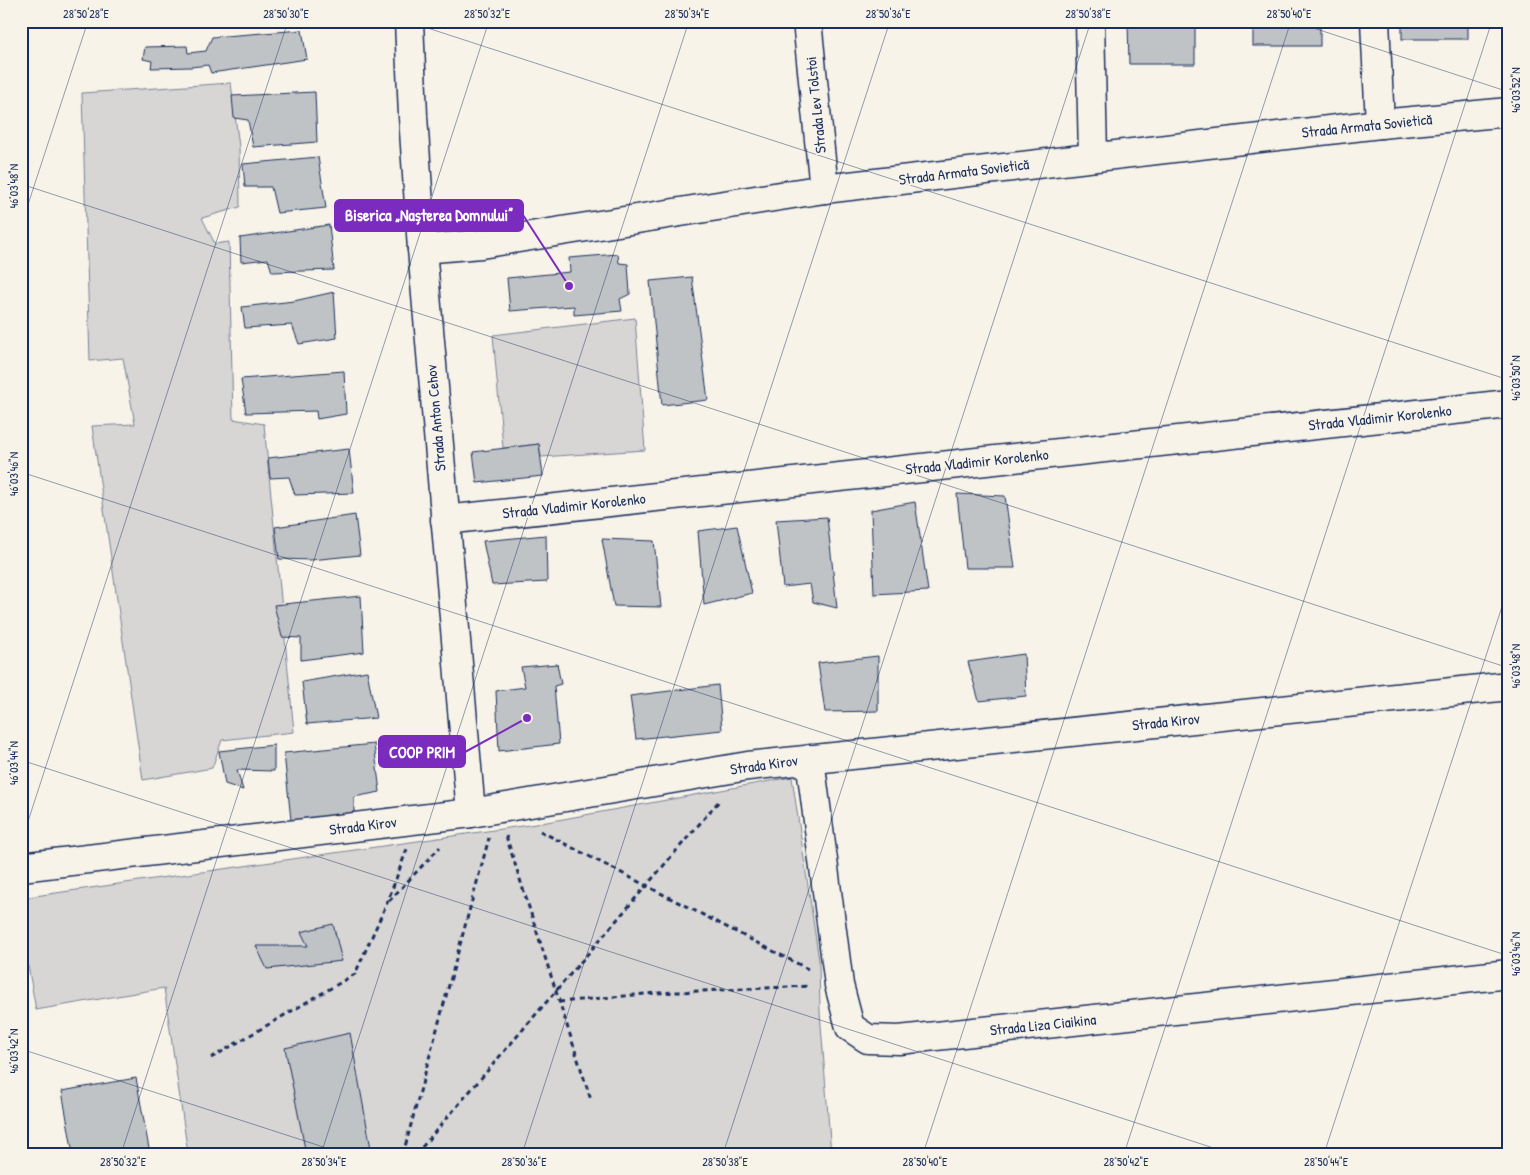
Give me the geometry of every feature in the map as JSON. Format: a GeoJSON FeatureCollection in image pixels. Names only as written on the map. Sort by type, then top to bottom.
{"type":"FeatureCollection","features":[{"type":"Feature","properties":{"kind":"street","name":"Strada Anton Cehov"},"geometry":{"type":"LineString","coordinates":[[409,21],[412,116],[445,520],[484,811]]}},
{"type":"Feature","properties":{"kind":"street","name":"Strada Lev Tolstoi"},"geometry":{"type":"LineString","coordinates":[[808,21],[824,189]]}},
{"type":"Feature","properties":{"kind":"street"},"geometry":{"type":"LineString","coordinates":[[1090,21],[1093,157]]}},
{"type":"Feature","properties":{"kind":"street"},"geometry":{"type":"LineString","coordinates":[[1375,21],[1380,124]]}},
{"type":"Feature","properties":{"kind":"street","name":"Strada Armata Sovietică"},"geometry":{"type":"LineString","coordinates":[[422,249],[481,244],[824,189],[1380,124],[1509,112]]}},
{"type":"Feature","properties":{"kind":"street","name":"Strada Vladimir Korolenko"},"geometry":{"type":"LineString","coordinates":[[445,520],[1509,404]]}},
{"type":"Feature","properties":{"kind":"street","name":"Strada Kirov"},"geometry":{"type":"LineString","coordinates":[[21,867],[484,811],[748,766],[1509,686]]}},
{"type":"Feature","properties":{"kind":"street","name":"Strada Liza Ciaikina"},"geometry":{"type":"LineString","coordinates":[[810,759],[838,985],[850,1027],[868,1039],[900,1040],[1509,974]]}},
{"type":"Feature","properties":{"kind":"path"},"geometry":{"type":"LineString","coordinates":[[416,1154],[748,766]]}},
{"type":"Feature","properties":{"kind":"path"},"geometry":{"type":"LineString","coordinates":[[484,811],[646,886],[838,985]]}},
{"type":"Feature","properties":{"kind":"path"},"geometry":{"type":"LineString","coordinates":[[387,903],[484,811]]}},
{"type":"Feature","properties":{"kind":"path"},"geometry":{"type":"LineString","coordinates":[[484,811],[559,1002],[591,1100]]}},
{"type":"Feature","properties":{"kind":"path"},"geometry":{"type":"LineString","coordinates":[[403,1154],[484,811]]}},
{"type":"Feature","properties":{"kind":"path"},"geometry":{"type":"LineString","coordinates":[[211,1058],[356,974],[387,903],[417,820]]}},
{"type":"Feature","properties":{"kind":"path"},"geometry":{"type":"LineString","coordinates":[[559,1002],[656,993],[838,985]]}},
{"type":"Feature","properties":{"kind":"shaded area"},"geometry":{"type":"Polygon","coordinates":[[[231,83],[239,147],[240,207],[202,218],[215,244],[229,242],[233,419],[264,424],[294,732],[222,740],[212,768],[143,780],[92,426],[135,424],[123,358],[90,361],[82,93],[231,83]]]}},
{"type":"Feature","properties":{"kind":"shaded area"},"geometry":{"type":"Polygon","coordinates":[[[635,318],[645,450],[541,457],[539,444],[503,448],[493,335],[635,318]]]}},
{"type":"Feature","properties":{"kind":"shaded area"},"geometry":{"type":"Polygon","coordinates":[[[792,777],[819,961],[820,1012],[831,1154],[188,1154],[164,988],[36,1010],[21,927],[21,898],[536,824],[792,777]]]}},
{"type":"Feature","properties":{"kind":"building"},"geometry":{"type":"Polygon","coordinates":[[[1128,21],[1195,21],[1195,64],[1129,64],[1128,21]]]}},
{"type":"Feature","properties":{"kind":"building"},"geometry":{"type":"Polygon","coordinates":[[[1253,21],[1320,21],[1320,46],[1253,46],[1253,21]]]}},
{"type":"Feature","properties":{"kind":"building"},"geometry":{"type":"Polygon","coordinates":[[[1402,21],[1468,21],[1468,39],[1402,39],[1402,21]]]}},
{"type":"Feature","properties":{"kind":"building"},"geometry":{"type":"Polygon","coordinates":[[[302,30],[307,59],[211,73],[208,65],[151,68],[152,61],[143,59],[145,47],[187,46],[188,53],[206,51],[212,37],[302,30]]]}},
{"type":"Feature","properties":{"kind":"building"},"geometry":{"type":"Polygon","coordinates":[[[315,92],[317,142],[253,147],[248,120],[234,118],[232,96],[315,92]]]}},
{"type":"Feature","properties":{"kind":"building"},"geometry":{"type":"Polygon","coordinates":[[[318,157],[326,208],[277,213],[271,187],[245,187],[243,164],[318,157]]]}},
{"type":"Feature","properties":{"kind":"building"},"geometry":{"type":"Polygon","coordinates":[[[329,225],[334,270],[272,272],[268,259],[241,262],[240,238],[329,225]]]}},
{"type":"Feature","properties":{"kind":"building"},"geometry":{"type":"Polygon","coordinates":[[[618,254],[619,263],[628,264],[630,294],[620,299],[622,311],[574,315],[574,306],[510,311],[507,278],[570,272],[569,258],[618,254]]]}},
{"type":"Feature","properties":{"kind":"building"},"geometry":{"type":"Polygon","coordinates":[[[692,277],[708,400],[662,405],[650,281],[692,277]]]}},
{"type":"Feature","properties":{"kind":"building"},"geometry":{"type":"Polygon","coordinates":[[[334,292],[337,338],[299,344],[292,325],[245,328],[242,307],[294,301],[334,292]]]}},
{"type":"Feature","properties":{"kind":"building"},"geometry":{"type":"Polygon","coordinates":[[[344,371],[346,414],[317,419],[316,411],[246,413],[241,379],[344,371]]]}},
{"type":"Feature","properties":{"kind":"building"},"geometry":{"type":"Polygon","coordinates":[[[539,444],[543,476],[477,483],[473,452],[539,444]]]}},
{"type":"Feature","properties":{"kind":"building"},"geometry":{"type":"Polygon","coordinates":[[[349,449],[354,493],[295,495],[289,477],[270,478],[268,458],[349,449]]]}},
{"type":"Feature","properties":{"kind":"building"},"geometry":{"type":"Polygon","coordinates":[[[957,494],[1005,496],[1015,568],[965,568],[957,494]]]}},
{"type":"Feature","properties":{"kind":"building"},"geometry":{"type":"Polygon","coordinates":[[[915,502],[928,591],[874,594],[871,510],[915,502]]]}},
{"type":"Feature","properties":{"kind":"building"},"geometry":{"type":"Polygon","coordinates":[[[355,515],[360,555],[311,560],[279,559],[275,527],[355,515]]]}},
{"type":"Feature","properties":{"kind":"building"},"geometry":{"type":"Polygon","coordinates":[[[827,517],[837,608],[813,602],[810,584],[783,587],[776,520],[827,517]]]}},
{"type":"Feature","properties":{"kind":"building"},"geometry":{"type":"Polygon","coordinates":[[[737,526],[752,593],[704,605],[698,531],[737,526]]]}},
{"type":"Feature","properties":{"kind":"building"},"geometry":{"type":"Polygon","coordinates":[[[546,535],[547,582],[492,585],[483,541],[546,535]]]}},
{"type":"Feature","properties":{"kind":"building"},"geometry":{"type":"Polygon","coordinates":[[[602,539],[654,541],[661,607],[614,606],[602,539]]]}},
{"type":"Feature","properties":{"kind":"building"},"geometry":{"type":"Polygon","coordinates":[[[361,596],[364,652],[301,660],[301,638],[282,637],[274,605],[361,596]]]}},
{"type":"Feature","properties":{"kind":"building"},"geometry":{"type":"Polygon","coordinates":[[[1024,654],[1026,696],[979,701],[968,662],[1024,654]]]}},
{"type":"Feature","properties":{"kind":"building"},"geometry":{"type":"Polygon","coordinates":[[[878,656],[878,711],[825,712],[818,663],[878,656]]]}},
{"type":"Feature","properties":{"kind":"building"},"geometry":{"type":"Polygon","coordinates":[[[557,664],[561,684],[554,686],[559,744],[499,751],[496,691],[525,687],[521,667],[557,664]]]}},
{"type":"Feature","properties":{"kind":"building"},"geometry":{"type":"Polygon","coordinates":[[[367,671],[376,718],[307,724],[302,682],[367,671]]]}},
{"type":"Feature","properties":{"kind":"building"},"geometry":{"type":"Polygon","coordinates":[[[718,685],[722,730],[636,739],[630,696],[718,685]]]}},
{"type":"Feature","properties":{"kind":"building"},"geometry":{"type":"Polygon","coordinates":[[[374,744],[380,792],[354,797],[354,817],[291,820],[284,753],[374,744]]]}},
{"type":"Feature","properties":{"kind":"building"},"geometry":{"type":"Polygon","coordinates":[[[274,745],[274,771],[237,770],[243,790],[225,784],[219,751],[274,745]]]}},
{"type":"Feature","properties":{"kind":"building"},"geometry":{"type":"Polygon","coordinates":[[[333,924],[342,961],[267,969],[256,946],[308,946],[301,932],[333,924]]]}},
{"type":"Feature","properties":{"kind":"building"},"geometry":{"type":"Polygon","coordinates":[[[350,1033],[372,1154],[306,1154],[285,1048],[350,1033]]]}},
{"type":"Feature","properties":{"kind":"building"},"geometry":{"type":"Polygon","coordinates":[[[136,1078],[150,1154],[73,1154],[62,1091],[136,1078]]]}},
{"type":"Feature","properties":{"kind":"place","name":"Biserica „Nașterea Domnului”"},"geometry":{"type":"Point","coordinates":[569,286]}},
{"type":"Feature","properties":{"kind":"place","name":"COOP PRIM"},"geometry":{"type":"Point","coordinates":[527,718]}}]}
